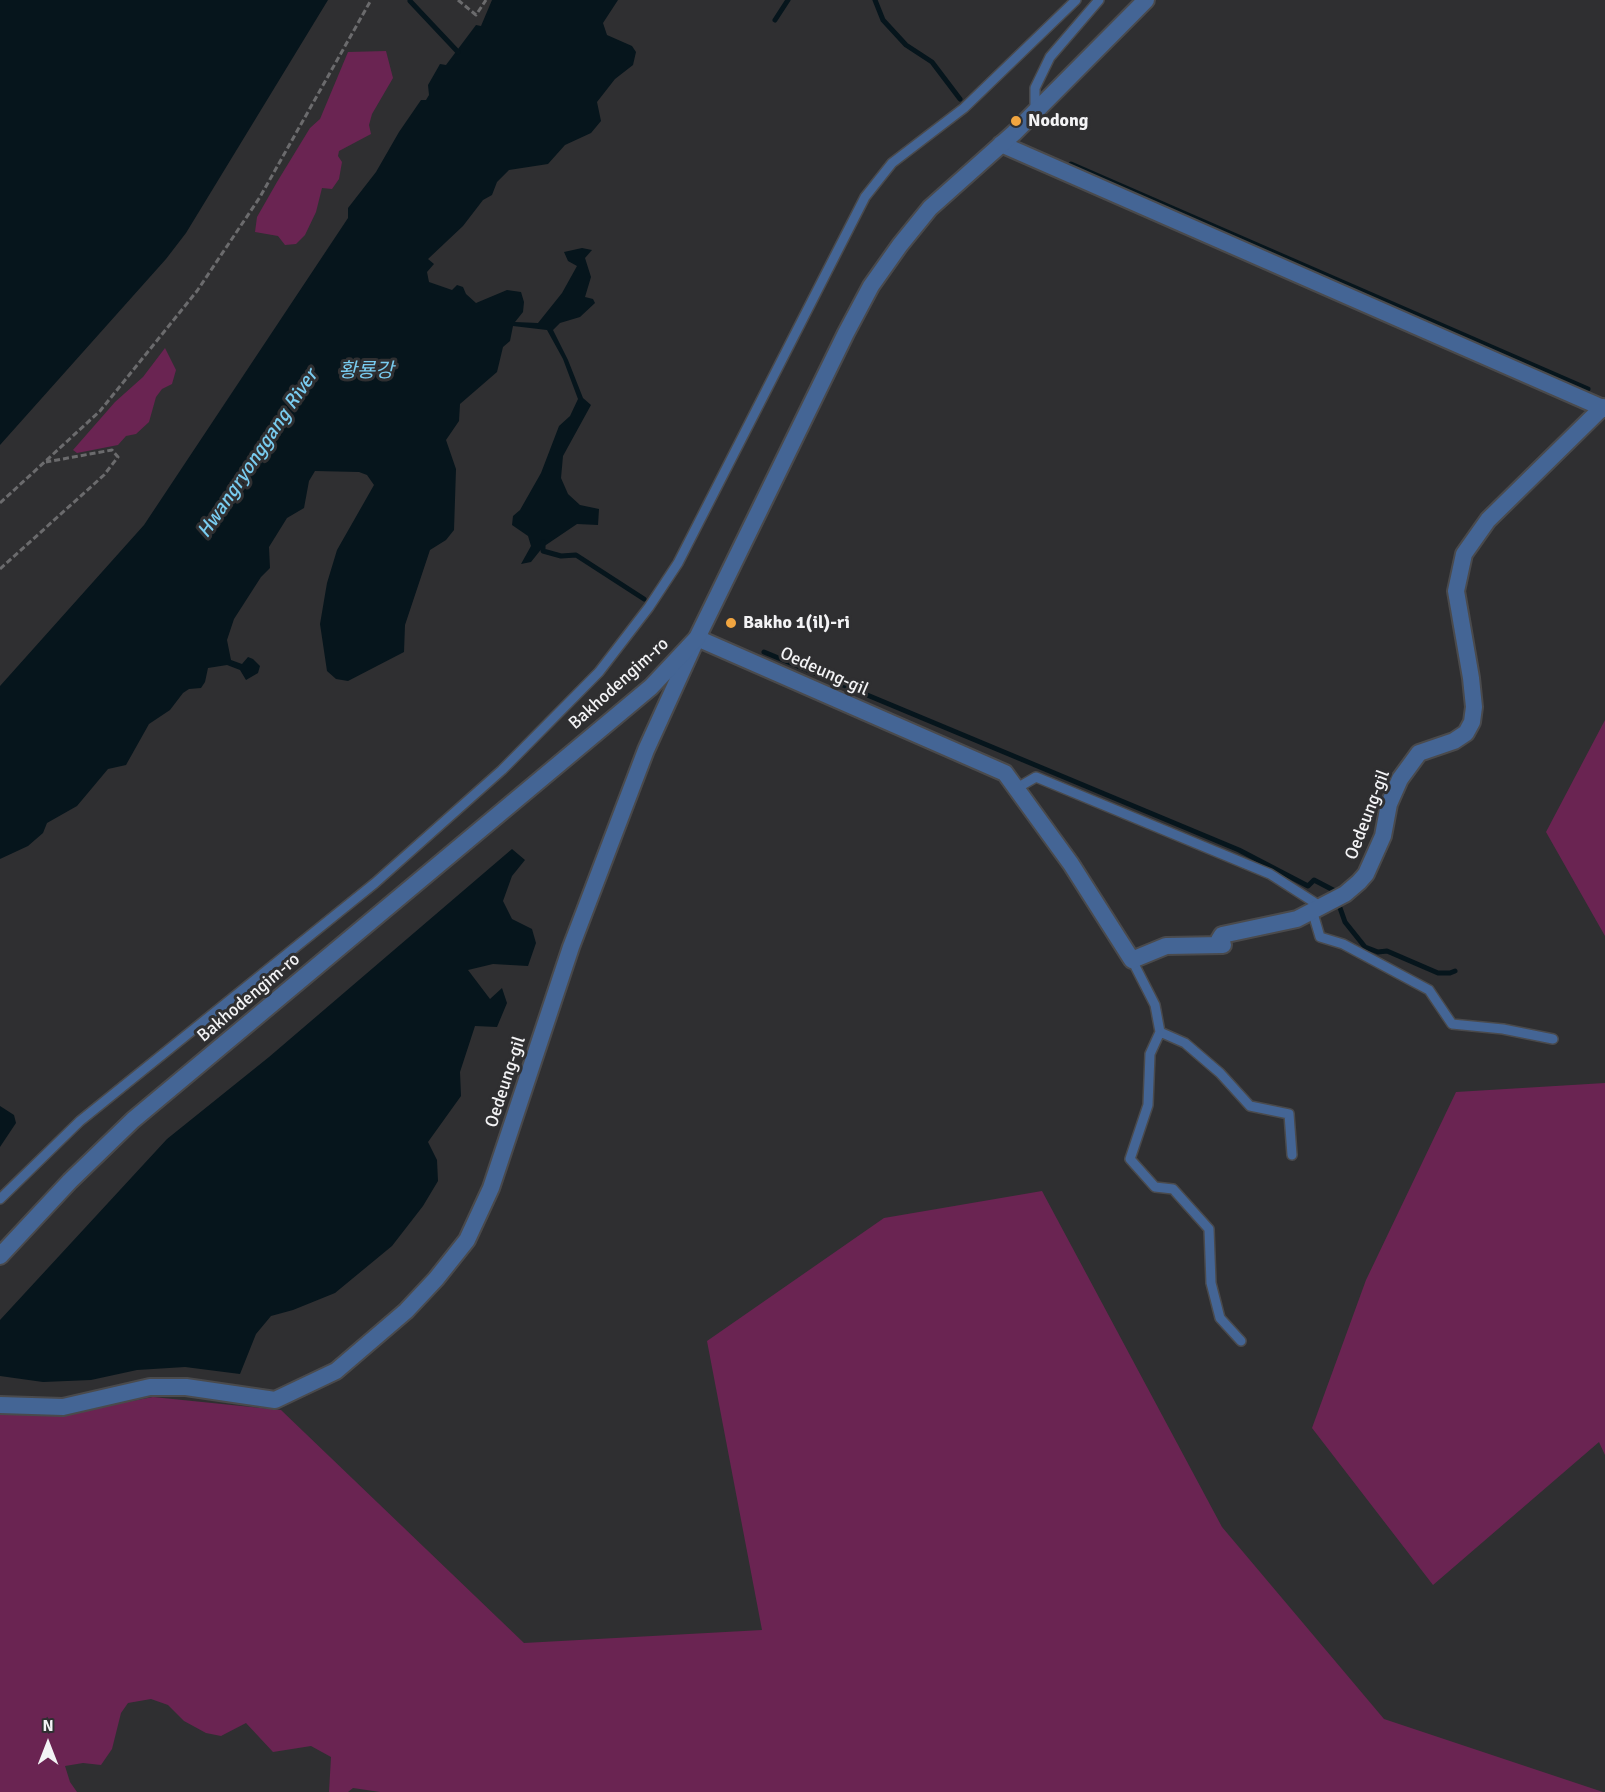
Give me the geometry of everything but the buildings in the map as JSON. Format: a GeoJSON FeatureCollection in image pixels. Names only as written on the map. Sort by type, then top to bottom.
{"type":"FeatureCollection","features":[{"type":"Feature","properties":{"kind":"street","name":"Bakhodengim-ro"},"geometry":{"type":"LineString","coordinates":[[0,1256],[70,1181],[133,1120],[651,687],[697,638],[871,286],[930,208],[1001,144],[1146,0]]}},
{"type":"Feature","properties":{"kind":"street"},"geometry":{"type":"LineString","coordinates":[[1001,144],[1604,408]]}},
{"type":"Feature","properties":{"kind":"street","name":"Oedeung-gil"},"geometry":{"type":"LineString","coordinates":[[0,1405],[63,1407],[150,1387],[186,1387],[275,1400],[336,1371],[406,1311],[436,1279],[467,1240],[491,1188],[575,936],[646,750],[697,638],[1005,773],[1071,864],[1132,960],[1166,946],[1223,945],[1219,940],[1222,935],[1297,919],[1345,894],[1366,874],[1383,836],[1389,804],[1400,779],[1419,753],[1454,741],[1466,733],[1472,722],[1472,678],[1456,591],[1464,554],[1488,520],[1511,496],[1604,408]]}},
{"type":"Feature","properties":{"kind":"lane"},"geometry":{"type":"LineString","coordinates":[[0,1199],[80,1121],[375,883],[525,747],[599,672],[649,607],[678,563],[865,197],[892,163],[964,108],[1076,0]]}},
{"type":"Feature","properties":{"kind":"lane"},"geometry":{"type":"LineString","coordinates":[[1035,110],[1035,88],[1050,57],[1099,0]]}},
{"type":"Feature","properties":{"kind":"lane"},"geometry":{"type":"LineString","coordinates":[[1017,788],[1036,777],[1270,874],[1316,908],[1320,937],[1342,944],[1429,990],[1452,1024],[1503,1029],[1553,1039]]}},
{"type":"Feature","properties":{"kind":"lane"},"geometry":{"type":"LineString","coordinates":[[1132,960],[1155,1005],[1160,1032],[1150,1054],[1148,1106],[1130,1159],[1155,1187],[1173,1189],[1209,1229],[1211,1283],[1220,1318],[1241,1341]]}},
{"type":"Feature","properties":{"kind":"lane"},"geometry":{"type":"LineString","coordinates":[[1160,1032],[1185,1043],[1220,1073],[1250,1106],[1289,1114],[1292,1155]]}},
{"type":"Feature","properties":{"kind":"path"},"geometry":{"type":"LineString","coordinates":[[0,503],[100,411],[197,291],[260,196],[370,0]]}},
{"type":"Feature","properties":{"kind":"path"},"geometry":{"type":"LineString","coordinates":[[458,0],[476,15],[486,0]]}},
{"type":"Feature","properties":{"kind":"path"},"geometry":{"type":"LineString","coordinates":[[0,569],[104,475],[118,457],[112,450],[44,462]]}},
{"type":"Feature","properties":{"kind":"shaded area"},"geometry":{"type":"Polygon","coordinates":[[[386,51],[393,78],[372,114],[369,125],[371,134],[339,151],[338,156],[342,162],[339,179],[332,189],[322,188],[316,212],[305,235],[296,244],[285,245],[278,236],[255,232],[257,217],[277,182],[310,128],[320,119],[348,52],[386,51]]]}},
{"type":"Feature","properties":{"kind":"shaded area"},"geometry":{"type":"Polygon","coordinates":[[[165,348],[176,370],[172,384],[162,389],[156,397],[149,422],[136,434],[126,436],[118,445],[77,453],[73,450],[115,402],[143,377],[165,348]]]}},
{"type":"Feature","properties":{"kind":"shaded area"},"geometry":{"type":"Polygon","coordinates":[[[1605,720],[1605,936],[1546,832],[1605,720]]]}},
{"type":"Feature","properties":{"kind":"shaded area"},"geometry":{"type":"Polygon","coordinates":[[[1605,1083],[1605,1455],[1599,1442],[1433,1585],[1312,1428],[1366,1280],[1456,1092],[1605,1083]]]}},
{"type":"Feature","properties":{"kind":"shaded area"},"geometry":{"type":"Polygon","coordinates":[[[1042,1191],[1222,1527],[1384,1719],[1603,1792],[380,1792],[353,1788],[348,1792],[329,1792],[331,1757],[311,1746],[273,1752],[246,1723],[221,1736],[206,1733],[184,1721],[168,1705],[151,1699],[128,1703],[121,1713],[112,1749],[101,1765],[83,1763],[65,1766],[70,1782],[77,1792],[0,1792],[0,1412],[64,1414],[153,1397],[281,1410],[524,1643],[762,1630],[707,1341],[884,1218],[1042,1191]]]}},
{"type":"Feature","properties":{"kind":"water"},"geometry":{"type":"Polygon","coordinates":[[[0,0],[328,0],[186,233],[166,259],[0,445],[0,0]]]}},
{"type":"Feature","properties":{"kind":"water","name":"황룡강"},"geometry":{"type":"Polygon","coordinates":[[[492,0],[618,0],[603,23],[607,35],[632,46],[636,52],[633,65],[615,79],[597,102],[601,121],[591,133],[565,145],[548,164],[509,170],[497,182],[492,195],[483,200],[463,226],[428,259],[434,264],[427,272],[429,282],[452,290],[457,285],[463,287],[466,294],[476,303],[507,290],[521,292],[524,302],[523,312],[515,322],[538,323],[562,293],[577,266],[568,261],[564,252],[582,248],[592,250],[585,258],[591,277],[585,297],[593,299],[595,303],[580,317],[560,323],[553,330],[583,398],[591,405],[563,456],[561,478],[568,494],[580,505],[599,509],[598,525],[577,524],[543,547],[531,562],[521,564],[531,546],[528,536],[512,525],[513,516],[520,510],[541,473],[559,426],[570,416],[578,399],[563,359],[547,330],[513,326],[510,341],[503,347],[497,372],[460,404],[459,421],[446,440],[456,469],[454,530],[446,540],[430,550],[405,625],[404,652],[348,681],[336,679],[327,671],[320,624],[327,583],[337,550],[374,485],[367,475],[359,472],[315,471],[309,481],[304,508],[287,518],[269,547],[270,568],[261,577],[234,619],[227,640],[231,660],[242,664],[248,657],[253,659],[260,666],[258,673],[246,680],[240,670],[227,665],[208,668],[201,688],[189,689],[183,693],[170,710],[149,724],[126,765],[108,769],[77,806],[47,823],[43,833],[28,846],[0,859],[0,686],[144,525],[348,218],[348,208],[376,172],[421,100],[426,100],[429,95],[428,85],[440,64],[446,65],[476,25],[481,26],[492,0]]]}},
{"type":"Feature","properties":{"kind":"water"},"geometry":{"type":"Polygon","coordinates":[[[512,849],[525,860],[512,876],[503,901],[512,919],[532,929],[536,943],[528,966],[493,964],[468,970],[490,999],[502,988],[507,1003],[497,1027],[475,1026],[460,1072],[461,1096],[428,1142],[437,1160],[438,1181],[423,1206],[392,1246],[335,1293],[271,1316],[256,1334],[240,1374],[185,1367],[137,1370],[91,1380],[43,1382],[0,1376],[0,1320],[167,1139],[269,1057],[512,849]]]}},
{"type":"Feature","properties":{"kind":"water"},"geometry":{"type":"Polygon","coordinates":[[[0,1106],[14,1115],[16,1123],[0,1147],[0,1106]]]}},
{"type":"Feature","properties":{"kind":"waterway"},"geometry":{"type":"LineString","coordinates":[[775,20],[788,0]]}},
{"type":"Feature","properties":{"kind":"waterway"},"geometry":{"type":"LineString","coordinates":[[875,0],[883,20],[906,45],[932,62],[960,99]]}},
{"type":"Feature","properties":{"kind":"waterway"},"geometry":{"type":"LineString","coordinates":[[410,1],[458,52]]}},
{"type":"Feature","properties":{"kind":"waterway"},"geometry":{"type":"LineString","coordinates":[[1071,164],[1588,389]]}},
{"type":"Feature","properties":{"kind":"waterway"},"geometry":{"type":"LineString","coordinates":[[543,542],[543,551],[561,556],[576,555],[644,599]]}},
{"type":"Feature","properties":{"kind":"waterway"},"geometry":{"type":"LineString","coordinates":[[764,652],[1239,850],[1308,886],[1314,880],[1337,892]]}},
{"type":"Feature","properties":{"kind":"waterway"},"geometry":{"type":"LineString","coordinates":[[1339,905],[1345,922],[1365,947],[1378,952],[1387,951],[1438,973],[1455,971]]}},
{"type":"Feature","properties":{"kind":"place","name":"Nodong"},"geometry":{"type":"Point","coordinates":[1016,121]}},
{"type":"Feature","properties":{"kind":"place","name":"Bakho 1(il)-ri"},"geometry":{"type":"Point","coordinates":[731,623]}},
{"type":"Feature","properties":{"kind":"water label","name":"Hwangryonggang River"},"geometry":{"type":"Point","coordinates":[258,454]}}]}
